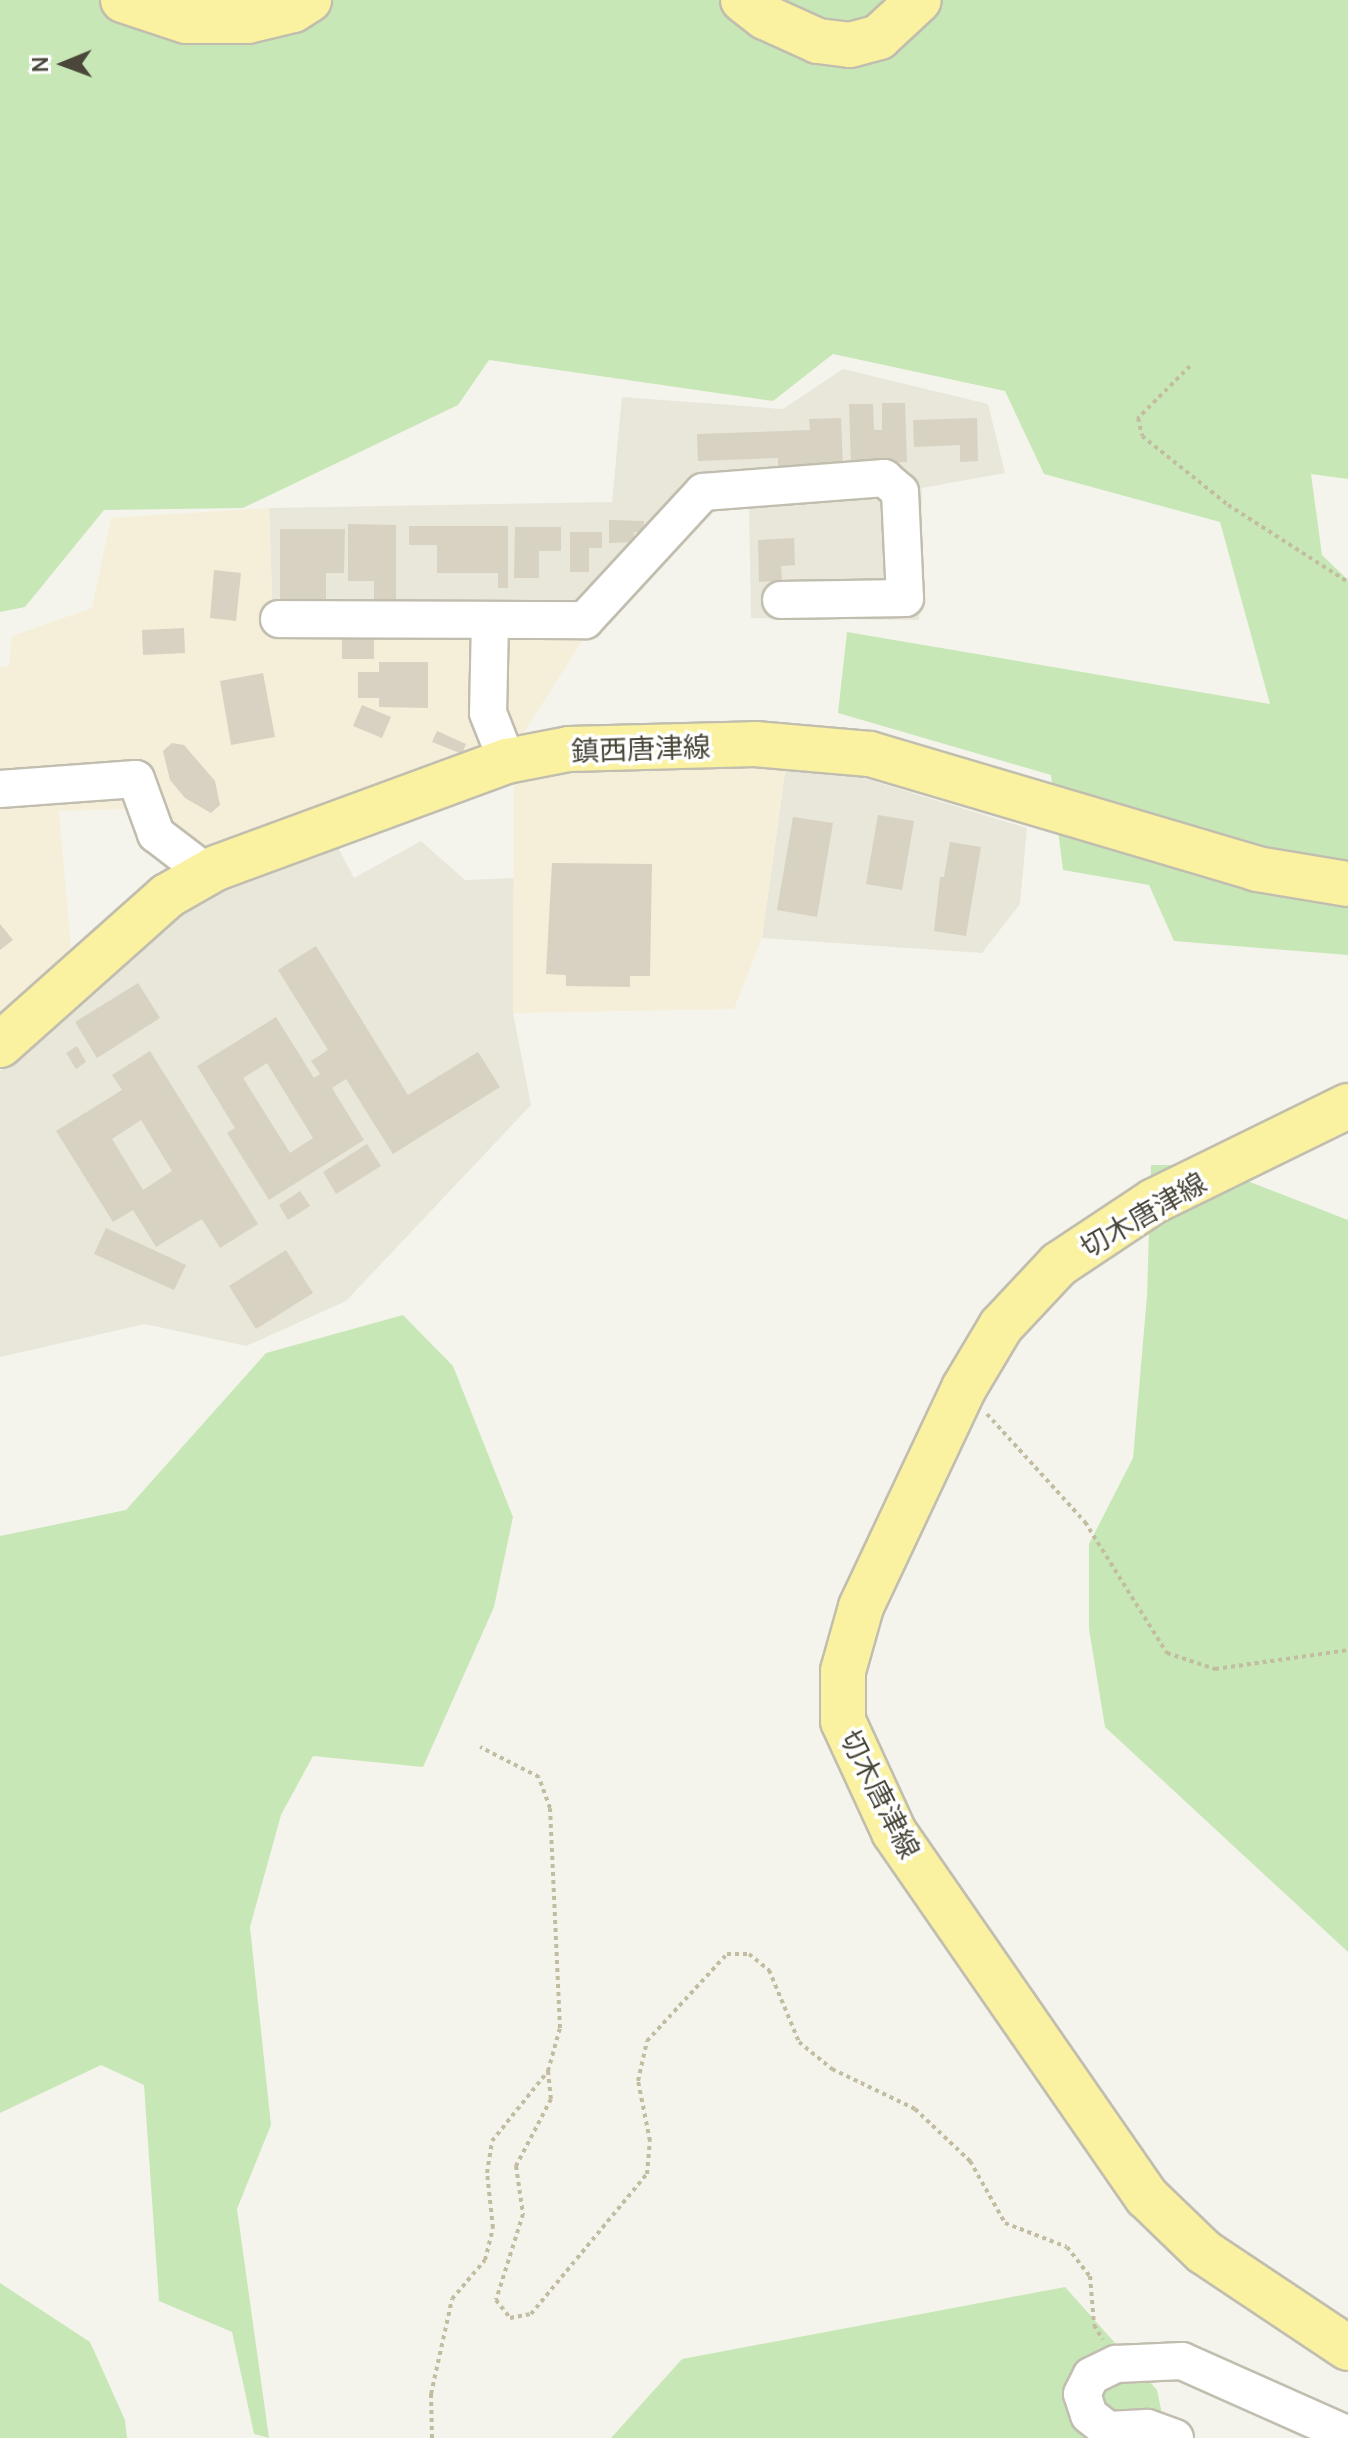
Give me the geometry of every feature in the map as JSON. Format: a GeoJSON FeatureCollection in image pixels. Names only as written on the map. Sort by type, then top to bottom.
{"type":"FeatureCollection","features":[{"type":"Feature","properties":{"kind":"main road"},"geometry":{"type":"LineString","coordinates":[[123,0],[186,21],[248,21],[309,0]]}},
{"type":"Feature","properties":{"kind":"main road"},"geometry":{"type":"LineString","coordinates":[[743,0],[765,17],[818,41],[850,45],[879,37],[919,0]]}},
{"type":"Feature","properties":{"kind":"main road","name":"鎮西唐津線"},"geometry":{"type":"LineString","coordinates":[[0,1045],[167,896],[207,873],[507,761],[569,749],[755,744],[870,754],[1257,869],[1348,884]]}},
{"type":"Feature","properties":{"kind":"main road","name":"切木唐津線"},"geometry":{"type":"LineString","coordinates":[[1348,1106],[1154,1201],[1059,1264],[1001,1326],[964,1388],[861,1607],[843,1671],[843,1721],[894,1832],[1147,2197],[1204,2252],[1348,2348]]}},
{"type":"Feature","properties":{"kind":"street"},"geometry":{"type":"LineString","coordinates":[[279,619],[585,620],[703,492],[884,478],[900,492],[905,598],[781,600]]}},
{"type":"Feature","properties":{"kind":"street"},"geometry":{"type":"LineString","coordinates":[[490,620],[488,713],[507,761]]}},
{"type":"Feature","properties":{"kind":"street"},"geometry":{"type":"LineString","coordinates":[[0,789],[136,779],[156,834],[207,873]]}},
{"type":"Feature","properties":{"kind":"street"},"geometry":{"type":"LineString","coordinates":[[1175,2438],[1147,2428],[1108,2430],[1089,2415],[1082,2394],[1091,2376],[1116,2364],[1182,2361],[1348,2435]]}},
{"type":"Feature","properties":{"kind":"path"},"geometry":{"type":"LineString","coordinates":[[1190,366],[1138,418],[1142,436],[1228,505],[1348,582]]}},
{"type":"Feature","properties":{"kind":"path"},"geometry":{"type":"LineString","coordinates":[[964,1388],[1085,1522],[1167,1653],[1215,1669],[1348,1650]]}},
{"type":"Feature","properties":{"kind":"path"},"geometry":{"type":"LineString","coordinates":[[480,1747],[539,1777],[550,1808],[560,2028],[548,2071],[551,2099],[516,2166],[523,2214],[496,2300],[510,2318],[531,2314],[647,2174],[650,2141],[638,2081],[647,2041],[727,1954],[749,1954],[769,1970],[799,2042],[832,2069],[915,2109],[970,2161],[1005,2223],[1067,2247],[1090,2276],[1094,2325],[1116,2364]]}},
{"type":"Feature","properties":{"kind":"path"},"geometry":{"type":"LineString","coordinates":[[432,2438],[431,2394],[452,2299],[485,2260],[493,2228],[487,2173],[492,2141],[548,2071]]}},
{"type":"Feature","properties":{"kind":"shaded area"},"geometry":{"type":"Polygon","coordinates":[[[843,369],[988,404],[1005,473],[922,488],[919,620],[751,618],[749,501],[706,503],[589,630],[273,626],[269,508],[612,502],[622,397],[783,409],[843,369]]]}},
{"type":"Feature","properties":{"kind":"shaded area"},"geometry":{"type":"Polygon","coordinates":[[[269,508],[273,626],[589,630],[518,742],[175,871],[128,809],[59,811],[72,960],[0,1024],[0,667],[9,666],[12,636],[92,608],[111,518],[269,508]]]}},
{"type":"Feature","properties":{"kind":"shaded area"},"geometry":{"type":"Polygon","coordinates":[[[583,761],[786,765],[762,938],[734,1009],[513,1013],[514,781],[583,761]]]}},
{"type":"Feature","properties":{"kind":"shaded area"},"geometry":{"type":"Polygon","coordinates":[[[786,765],[824,766],[1027,828],[1020,904],[982,953],[762,938],[786,765]]]}},
{"type":"Feature","properties":{"kind":"shaded area"},"geometry":{"type":"Polygon","coordinates":[[[421,841],[465,880],[514,878],[513,1013],[531,1105],[346,1301],[246,1346],[145,1324],[0,1357],[0,1071],[201,900],[335,842],[354,878],[421,841]]]}},
{"type":"Feature","properties":{"kind":"green space"},"geometry":{"type":"Polygon","coordinates":[[[0,0],[1348,0],[1348,479],[1311,474],[1322,555],[1348,580],[1348,955],[1174,941],[1149,885],[1063,870],[1051,775],[838,713],[847,632],[1270,704],[1220,522],[1044,474],[1005,391],[833,354],[773,401],[489,360],[458,405],[243,508],[104,510],[25,607],[0,612],[0,0]]]}},
{"type":"Feature","properties":{"kind":"green space"},"geometry":{"type":"Polygon","coordinates":[[[1151,1165],[1206,1165],[1348,1220],[1348,1952],[1105,1727],[1089,1629],[1089,1544],[1133,1458],[1147,1296],[1151,1165]]]}},
{"type":"Feature","properties":{"kind":"green space"},"geometry":{"type":"Polygon","coordinates":[[[403,1315],[453,1366],[513,1517],[494,1607],[423,1767],[313,1756],[281,1815],[250,1927],[271,2125],[237,2209],[269,2438],[254,2434],[232,2332],[159,2301],[144,2085],[101,2065],[0,2113],[0,1536],[126,1510],[266,1353],[403,1315]]]}},
{"type":"Feature","properties":{"kind":"green space"},"geometry":{"type":"Polygon","coordinates":[[[0,2283],[90,2342],[125,2420],[127,2438],[0,2438],[0,2283]]]}},
{"type":"Feature","properties":{"kind":"green space"},"geometry":{"type":"Polygon","coordinates":[[[1065,2287],[1157,2390],[1167,2438],[611,2438],[682,2359],[1065,2287]]]}},
{"type":"Feature","properties":{"kind":"building"},"geometry":{"type":"Polygon","coordinates":[[[882,403],[905,403],[907,462],[851,464],[849,404],[873,404],[874,430],[882,430],[882,403]]]}},
{"type":"Feature","properties":{"kind":"building"},"geometry":{"type":"Polygon","coordinates":[[[841,418],[843,468],[778,470],[778,458],[698,461],[697,434],[810,430],[809,419],[841,418]]]}},
{"type":"Feature","properties":{"kind":"building"},"geometry":{"type":"Polygon","coordinates":[[[977,418],[978,461],[960,462],[960,445],[914,447],[913,420],[977,418]]]}},
{"type":"Feature","properties":{"kind":"building"},"geometry":{"type":"Polygon","coordinates":[[[609,520],[644,521],[644,532],[634,532],[634,542],[609,543],[609,520]]]}},
{"type":"Feature","properties":{"kind":"building"},"geometry":{"type":"Polygon","coordinates":[[[348,524],[396,525],[396,603],[374,603],[374,581],[348,581],[348,524]]]}},
{"type":"Feature","properties":{"kind":"building"},"geometry":{"type":"Polygon","coordinates":[[[409,526],[508,526],[508,588],[498,588],[498,573],[437,573],[437,545],[409,545],[409,526]]]}},
{"type":"Feature","properties":{"kind":"building"},"geometry":{"type":"Polygon","coordinates":[[[515,527],[561,527],[561,551],[539,551],[539,578],[514,578],[515,527]]]}},
{"type":"Feature","properties":{"kind":"building"},"geometry":{"type":"Polygon","coordinates":[[[280,529],[345,529],[344,573],[326,573],[326,602],[280,602],[280,529]]]}},
{"type":"Feature","properties":{"kind":"building"},"geometry":{"type":"Polygon","coordinates":[[[570,532],[602,532],[602,548],[589,548],[589,572],[570,572],[570,532]]]}},
{"type":"Feature","properties":{"kind":"building"},"geometry":{"type":"Polygon","coordinates":[[[794,538],[795,565],[781,566],[782,581],[759,582],[758,540],[794,538]]]}},
{"type":"Feature","properties":{"kind":"building"},"geometry":{"type":"Polygon","coordinates":[[[214,570],[241,573],[236,621],[210,618],[214,570]]]}},
{"type":"Feature","properties":{"kind":"building"},"geometry":{"type":"Polygon","coordinates":[[[184,628],[185,653],[143,655],[142,630],[184,628]]]}},
{"type":"Feature","properties":{"kind":"building"},"geometry":{"type":"Polygon","coordinates":[[[342,638],[374,638],[374,659],[342,659],[342,638]]]}},
{"type":"Feature","properties":{"kind":"building"},"geometry":{"type":"Polygon","coordinates":[[[379,662],[428,662],[428,708],[379,707],[379,698],[358,698],[358,672],[379,672],[379,662]]]}},
{"type":"Feature","properties":{"kind":"building"},"geometry":{"type":"Polygon","coordinates":[[[263,673],[275,737],[231,745],[220,681],[263,673]]]}},
{"type":"Feature","properties":{"kind":"building"},"geometry":{"type":"Polygon","coordinates":[[[362,705],[391,717],[382,738],[353,726],[362,705]]]}},
{"type":"Feature","properties":{"kind":"building"},"geometry":{"type":"Polygon","coordinates":[[[437,731],[466,744],[462,754],[432,742],[437,731]]]}},
{"type":"Feature","properties":{"kind":"building"},"geometry":{"type":"Polygon","coordinates":[[[172,743],[184,745],[215,781],[220,805],[211,813],[185,798],[170,780],[163,751],[172,743]]]}},
{"type":"Feature","properties":{"kind":"building"},"geometry":{"type":"Polygon","coordinates":[[[878,815],[914,821],[902,890],[866,884],[878,815]]]}},
{"type":"Feature","properties":{"kind":"building"},"geometry":{"type":"Polygon","coordinates":[[[793,817],[833,823],[817,917],[777,910],[793,817]]]}},
{"type":"Feature","properties":{"kind":"building"},"geometry":{"type":"Polygon","coordinates":[[[950,842],[981,847],[966,936],[934,931],[940,877],[944,877],[950,842]]]}},
{"type":"Feature","properties":{"kind":"building"},"geometry":{"type":"Polygon","coordinates":[[[552,863],[652,864],[650,976],[630,976],[630,987],[566,986],[566,975],[546,974],[552,863]]]}},
{"type":"Feature","properties":{"kind":"building"},"geometry":{"type":"Polygon","coordinates":[[[0,924],[13,940],[0,950],[0,924]]]}},
{"type":"Feature","properties":{"kind":"building"},"geometry":{"type":"Polygon","coordinates":[[[316,946],[408,1095],[478,1052],[500,1087],[393,1154],[346,1079],[332,1088],[364,1140],[269,1200],[227,1133],[235,1128],[197,1066],[276,1017],[314,1078],[320,1074],[311,1061],[328,1050],[278,970],[316,946]],[[267,1063],[243,1078],[290,1153],[313,1138],[267,1063]]]}},
{"type":"Feature","properties":{"kind":"building"},"geometry":{"type":"Polygon","coordinates":[[[138,983],[160,1018],[97,1058],[75,1022],[138,983]]]}},
{"type":"Feature","properties":{"kind":"building"},"geometry":{"type":"Polygon","coordinates":[[[77,1046],[86,1062],[76,1069],[66,1053],[77,1046]]]}},
{"type":"Feature","properties":{"kind":"building"},"geometry":{"type":"Polygon","coordinates":[[[150,1051],[258,1224],[220,1248],[202,1219],[156,1247],[133,1210],[113,1222],[56,1131],[122,1090],[112,1075],[150,1051]],[[141,1120],[112,1139],[143,1190],[172,1171],[141,1120]]]}},
{"type":"Feature","properties":{"kind":"building"},"geometry":{"type":"Polygon","coordinates":[[[367,1144],[381,1166],[336,1194],[323,1172],[367,1144]]]}},
{"type":"Feature","properties":{"kind":"building"},"geometry":{"type":"Polygon","coordinates":[[[300,1191],[310,1206],[288,1220],[279,1205],[300,1191]]]}},
{"type":"Feature","properties":{"kind":"building"},"geometry":{"type":"Polygon","coordinates":[[[106,1228],[186,1265],[174,1290],[94,1254],[106,1228]]]}},
{"type":"Feature","properties":{"kind":"building"},"geometry":{"type":"Polygon","coordinates":[[[286,1250],[313,1293],[256,1329],[229,1286],[286,1250]]]}}]}
